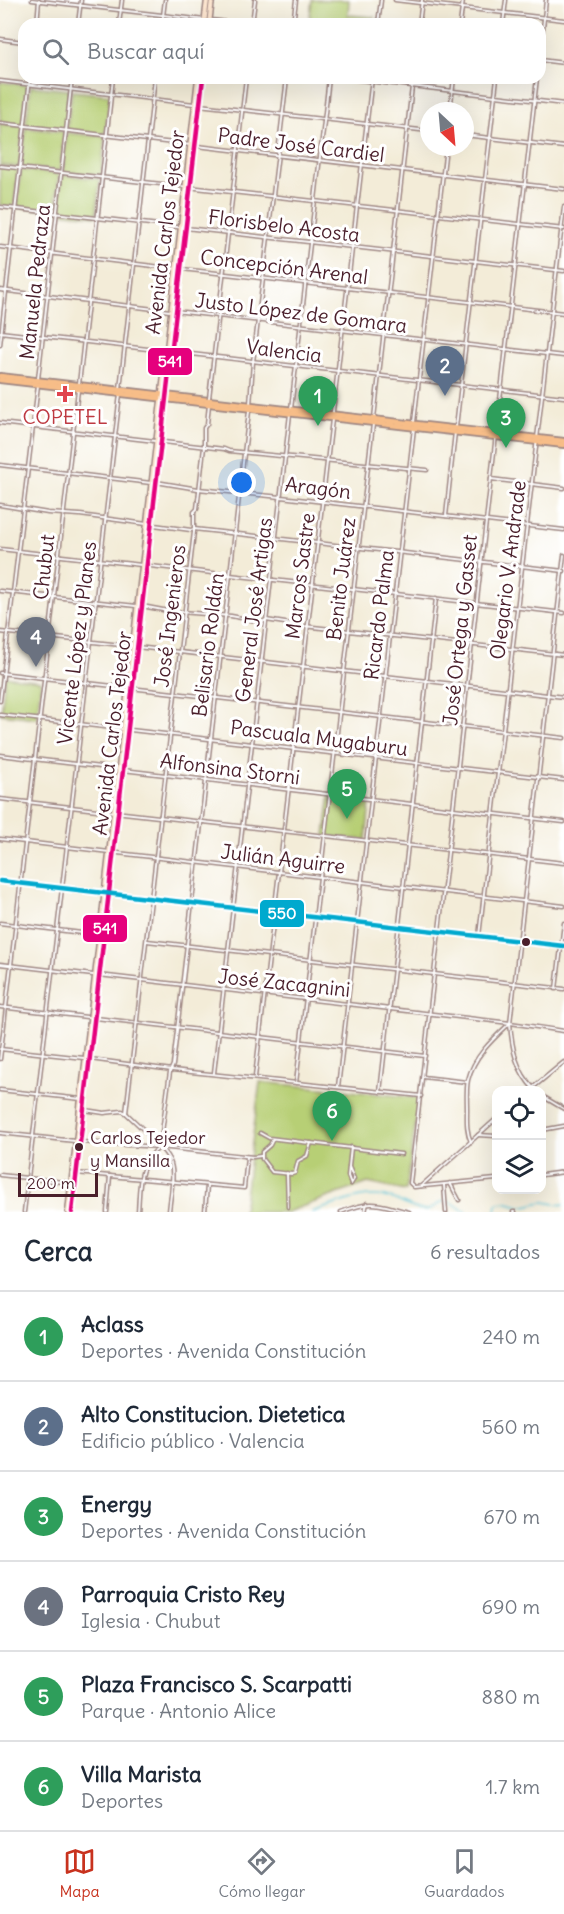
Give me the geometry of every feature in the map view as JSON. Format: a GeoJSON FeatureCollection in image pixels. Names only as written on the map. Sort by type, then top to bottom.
{"type":"FeatureCollection","features":[{"type":"Feature","properties":{"kind":"main road"},"geometry":{"type":"LineString","coordinates":[[207,0],[207,18]]}},
{"type":"Feature","properties":{"kind":"main road"},"geometry":{"type":"LineString","coordinates":[[208,18],[212,0]]}},
{"type":"Feature","properties":{"kind":"main road","name":"Avenida Carlos Tejedor"},"geometry":{"type":"LineString","coordinates":[[70,1212],[193,146],[198,84]]}},
{"type":"Feature","properties":{"kind":"main road","name":"Avenida Carlos Tejedor"},"geometry":{"type":"LineString","coordinates":[[197,104],[202,84]]}},
{"type":"Feature","properties":{"kind":"main road"},"geometry":{"type":"LineString","coordinates":[[0,378],[564,443]]}},
{"type":"Feature","properties":{"kind":"main road"},"geometry":{"type":"LineString","coordinates":[[0,881],[563,946]]}},
{"type":"Feature","properties":{"kind":"main road","name":"Avenida Carlos Tejedor"},"geometry":{"type":"LineString","coordinates":[[78,1142],[83,1100]]}},
{"type":"Feature","properties":{"kind":"street"},"geometry":{"type":"LineString","coordinates":[[32,0],[182,18]]}},
{"type":"Feature","properties":{"kind":"street"},"geometry":{"type":"LineString","coordinates":[[38,18],[39,0]]}},
{"type":"Feature","properties":{"kind":"street"},"geometry":{"type":"LineString","coordinates":[[79,18],[81,0]]}},
{"type":"Feature","properties":{"kind":"street"},"geometry":{"type":"LineString","coordinates":[[120,18],[122,0]]}},
{"type":"Feature","properties":{"kind":"street"},"geometry":{"type":"LineString","coordinates":[[163,18],[165,0]]}},
{"type":"Feature","properties":{"kind":"street"},"geometry":{"type":"LineString","coordinates":[[253,18],[255,0]]}},
{"type":"Feature","properties":{"kind":"street"},"geometry":{"type":"LineString","coordinates":[[294,18],[296,0]]}},
{"type":"Feature","properties":{"kind":"street"},"geometry":{"type":"LineString","coordinates":[[379,18],[381,0]]}},
{"type":"Feature","properties":{"kind":"street"},"geometry":{"type":"LineString","coordinates":[[395,0],[545,18],[546,0]]}},
{"type":"Feature","properties":{"kind":"street"},"geometry":{"type":"LineString","coordinates":[[461,18],[463,0]]}},
{"type":"Feature","properties":{"kind":"street"},"geometry":{"type":"LineString","coordinates":[[504,18],[506,0]]}},
{"type":"Feature","properties":{"kind":"street"},"geometry":{"type":"LineString","coordinates":[[420,18],[422,2]]}},
{"type":"Feature","properties":{"kind":"street"},"geometry":{"type":"LineString","coordinates":[[546,18],[564,20]]}},
{"type":"Feature","properties":{"kind":"street"},"geometry":{"type":"LineString","coordinates":[[0,39],[18,41]]}},
{"type":"Feature","properties":{"kind":"street"},"geometry":{"type":"LineString","coordinates":[[546,59],[564,63]]}},
{"type":"Feature","properties":{"kind":"street"},"geometry":{"type":"LineString","coordinates":[[0,81],[18,83]]}},
{"type":"Feature","properties":{"kind":"street"},"geometry":{"type":"LineString","coordinates":[[22,84],[420,130]]}},
{"type":"Feature","properties":{"kind":"street","name":"Manuela Pedraza"},"geometry":{"type":"LineString","coordinates":[[0,701],[71,84]]}},
{"type":"Feature","properties":{"kind":"street","name":"Chubut"},"geometry":{"type":"LineString","coordinates":[[0,1059],[112,84]]}},
{"type":"Feature","properties":{"kind":"street","name":"Vicente López y Planes"},"geometry":{"type":"LineString","coordinates":[[24,1212],[115,441],[154,84]]}},
{"type":"Feature","properties":{"kind":"street","name":"José Ingenieros"},"geometry":{"type":"LineString","coordinates":[[126,1113],[245,84]]}},
{"type":"Feature","properties":{"kind":"street","name":"Belisario Roldán"},"geometry":{"type":"LineString","coordinates":[[160,1147],[172,1070],[192,904],[286,84]]}},
{"type":"Feature","properties":{"kind":"street","name":"General José Artigas"},"geometry":{"type":"LineString","coordinates":[[214,1073],[328,84]]}},
{"type":"Feature","properties":{"kind":"street","name":"Marcos Sastre"},"geometry":{"type":"LineString","coordinates":[[255,1077],[371,84]]}},
{"type":"Feature","properties":{"kind":"street"},"geometry":{"type":"LineString","coordinates":[[398,84],[564,104]]}},
{"type":"Feature","properties":{"kind":"street"},"geometry":{"type":"LineString","coordinates":[[451,102],[453,84]]}},
{"type":"Feature","properties":{"kind":"street"},"geometry":{"type":"LineString","coordinates":[[446,516],[496,84]]}},
{"type":"Feature","properties":{"kind":"street","name":"José Ortega y Gasset"},"geometry":{"type":"LineString","coordinates":[[421,1186],[410,1183],[536,84]]}},
{"type":"Feature","properties":{"kind":"street"},"geometry":{"type":"LineString","coordinates":[[0,345],[30,85]]}},
{"type":"Feature","properties":{"kind":"street","name":"Benito Juárez"},"geometry":{"type":"LineString","coordinates":[[297,1083],[412,86]]}},
{"type":"Feature","properties":{"kind":"street","name":"Padre José Cardiel"},"geometry":{"type":"LineString","coordinates":[[0,123],[564,189]]}},
{"type":"Feature","properties":{"kind":"street"},"geometry":{"type":"LineString","coordinates":[[474,136],[564,147]]}},
{"type":"Feature","properties":{"kind":"street","name":"Ricardo Palma"},"geometry":{"type":"LineString","coordinates":[[338,1086],[445,156]]}},
{"type":"Feature","properties":{"kind":"street"},"geometry":{"type":"LineString","coordinates":[[0,166],[563,229]]}},
{"type":"Feature","properties":{"kind":"street","name":"Florisbelo Acosta"},"geometry":{"type":"LineString","coordinates":[[0,207],[564,272]]}},
{"type":"Feature","properties":{"kind":"street","name":"Olegario V. Andrade"},"geometry":{"type":"LineString","coordinates":[[479,936],[564,207]]}},
{"type":"Feature","properties":{"kind":"street","name":"Concepción Arenal"},"geometry":{"type":"LineString","coordinates":[[0,247],[564,314]]}},
{"type":"Feature","properties":{"kind":"street","name":"Justo López de Gomara"},"geometry":{"type":"LineString","coordinates":[[0,290],[564,356]]}},
{"type":"Feature","properties":{"kind":"street","name":"Valencia"},"geometry":{"type":"LineString","coordinates":[[1,332],[564,398]]}},
{"type":"Feature","properties":{"kind":"street"},"geometry":{"type":"LineString","coordinates":[[0,423],[244,452],[428,470]]}},
{"type":"Feature","properties":{"kind":"street","name":"Aragón"},"geometry":{"type":"LineString","coordinates":[[0,465],[564,530]]}},
{"type":"Feature","properties":{"kind":"street"},"geometry":{"type":"LineString","coordinates":[[491,479],[564,488]]}},
{"type":"Feature","properties":{"kind":"street"},"geometry":{"type":"LineString","coordinates":[[0,505],[7,508],[183,529],[563,571]]}},
{"type":"Feature","properties":{"kind":"street"},"geometry":{"type":"LineString","coordinates":[[0,549],[564,613]]}},
{"type":"Feature","properties":{"kind":"street"},"geometry":{"type":"LineString","coordinates":[[529,1086],[516,1061],[510,1023],[564,555]]}},
{"type":"Feature","properties":{"kind":"street"},"geometry":{"type":"LineString","coordinates":[[0,591],[564,655]]}},
{"type":"Feature","properties":{"kind":"street"},"geometry":{"type":"LineString","coordinates":[[380,1092],[436,598]]}},
{"type":"Feature","properties":{"kind":"street"},"geometry":{"type":"LineString","coordinates":[[0,632],[564,697]]}},
{"type":"Feature","properties":{"kind":"street"},"geometry":{"type":"LineString","coordinates":[[2,673],[564,738]]}},
{"type":"Feature","properties":{"kind":"street","name":"Pascuala Mugaburu"},"geometry":{"type":"LineString","coordinates":[[0,716],[564,780]]}},
{"type":"Feature","properties":{"kind":"street","name":"Alfonsina Storni"},"geometry":{"type":"LineString","coordinates":[[0,755],[564,822]]}},
{"type":"Feature","properties":{"kind":"street"},"geometry":{"type":"LineString","coordinates":[[0,799],[564,863]]}},
{"type":"Feature","properties":{"kind":"street","name":"Julián Aguirre"},"geometry":{"type":"LineString","coordinates":[[0,839],[564,906]]}},
{"type":"Feature","properties":{"kind":"street"},"geometry":{"type":"LineString","coordinates":[[0,923],[102,935]]}},
{"type":"Feature","properties":{"kind":"street"},"geometry":{"type":"LineString","coordinates":[[556,988],[563,946],[564,923]]}},
{"type":"Feature","properties":{"kind":"street"},"geometry":{"type":"LineString","coordinates":[[146,941],[564,989]]}},
{"type":"Feature","properties":{"kind":"street","name":"José Zacagnini"},"geometry":{"type":"LineString","coordinates":[[0,964],[430,1013],[564,1031]]}},
{"type":"Feature","properties":{"kind":"street"},"geometry":{"type":"LineString","coordinates":[[0,1007],[425,1056]]}},
{"type":"Feature","properties":{"kind":"street"},"geometry":{"type":"LineString","coordinates":[[471,1142],[467,1130],[467,1082],[472,1068],[489,1043],[510,1023]]}},
{"type":"Feature","properties":{"kind":"street"},"geometry":{"type":"LineString","coordinates":[[1,1049],[172,1070],[421,1096]]}},
{"type":"Feature","properties":{"kind":"street"},"geometry":{"type":"LineString","coordinates":[[537,1086],[564,1062]]}},
{"type":"Feature","properties":{"kind":"street"},"geometry":{"type":"LineString","coordinates":[[423,1077],[467,1082]]}},
{"type":"Feature","properties":{"kind":"street"},"geometry":{"type":"LineString","coordinates":[[0,1090],[83,1100]]}},
{"type":"Feature","properties":{"kind":"street"},"geometry":{"type":"LineString","coordinates":[[546,1098],[564,1109]]}},
{"type":"Feature","properties":{"kind":"street"},"geometry":{"type":"LineString","coordinates":[[83,1110],[104,1113],[122,1111],[160,1147],[170,1160],[172,1181],[168,1212]]}},
{"type":"Feature","properties":{"kind":"street"},"geometry":{"type":"LineString","coordinates":[[421,1186],[492,1123]]}},
{"type":"Feature","properties":{"kind":"street"},"geometry":{"type":"LineString","coordinates":[[546,1129],[564,1126]]}},
{"type":"Feature","properties":{"kind":"street"},"geometry":{"type":"LineString","coordinates":[[0,1133],[247,1157],[261,1156]]}},
{"type":"Feature","properties":{"kind":"street"},"geometry":{"type":"LineString","coordinates":[[260,1133],[273,1139],[401,1154]]}},
{"type":"Feature","properties":{"kind":"street"},"geometry":{"type":"LineString","coordinates":[[478,1135],[492,1136]]}},
{"type":"Feature","properties":{"kind":"street"},"geometry":{"type":"LineString","coordinates":[[261,1156],[273,1139]]}},
{"type":"Feature","properties":{"kind":"street"},"geometry":{"type":"LineString","coordinates":[[261,1156],[270,1170],[294,1173],[298,1161],[307,1156],[311,1143]]}},
{"type":"Feature","properties":{"kind":"street"},"geometry":{"type":"LineString","coordinates":[[138,1212],[140,1179],[146,1160],[160,1147]]}},
{"type":"Feature","properties":{"kind":"street"},"geometry":{"type":"LineString","coordinates":[[350,1167],[351,1147]]}},
{"type":"Feature","properties":{"kind":"street"},"geometry":{"type":"LineString","coordinates":[[75,1173],[244,1188],[247,1157]]}},
{"type":"Feature","properties":{"kind":"street"},"geometry":{"type":"LineString","coordinates":[[546,1174],[564,1172]]}},
{"type":"Feature","properties":{"kind":"street"},"geometry":{"type":"LineString","coordinates":[[287,1173],[288,1207]]}},
{"type":"Feature","properties":{"kind":"street"},"geometry":{"type":"LineString","coordinates":[[0,1175],[73,1183]]}},
{"type":"Feature","properties":{"kind":"street"},"geometry":{"type":"LineString","coordinates":[[108,1212],[110,1176]]}},
{"type":"Feature","properties":{"kind":"street"},"geometry":{"type":"LineString","coordinates":[[421,1186],[492,1179]]}},
{"type":"Feature","properties":{"kind":"street"},"geometry":{"type":"LineString","coordinates":[[444,1184],[446,1212]]}},
{"type":"Feature","properties":{"kind":"street"},"geometry":{"type":"LineString","coordinates":[[450,1184],[459,1200]]}},
{"type":"Feature","properties":{"kind":"street"},"geometry":{"type":"LineString","coordinates":[[204,1212],[207,1185]]}},
{"type":"Feature","properties":{"kind":"street"},"geometry":{"type":"LineString","coordinates":[[365,1212],[367,1203]]}},
{"type":"Feature","properties":{"kind":"street"},"geometry":{"type":"LineString","coordinates":[[341,1212],[367,1203],[409,1212]]}},
{"type":"Feature","properties":{"kind":"green space"},"geometry":{"type":"Polygon","coordinates":[[[312,0],[349,0],[348,15],[374,17],[374,18],[310,18],[312,0]]]}},
{"type":"Feature","properties":{"kind":"green space"},"geometry":{"type":"Polygon","coordinates":[[[0,82],[28,85],[23,125],[0,122],[0,82]]]}},
{"type":"Feature","properties":{"kind":"green space"},"geometry":{"type":"Polygon","coordinates":[[[31,86],[69,90],[65,129],[26,125],[31,86]]]}},
{"type":"Feature","properties":{"kind":"green space"},"geometry":{"type":"Polygon","coordinates":[[[72,91],[110,95],[105,134],[67,130],[72,91]]]}},
{"type":"Feature","properties":{"kind":"green space"},"geometry":{"type":"Polygon","coordinates":[[[0,124],[23,127],[19,167],[0,165],[0,124]]]}},
{"type":"Feature","properties":{"kind":"green space"},"geometry":{"type":"Polygon","coordinates":[[[26,128],[64,132],[60,171],[21,167],[26,128]]]}},
{"type":"Feature","properties":{"kind":"green space"},"geometry":{"type":"Polygon","coordinates":[[[67,133],[105,137],[101,176],[63,172],[67,133]]]}},
{"type":"Feature","properties":{"kind":"green space"},"geometry":{"type":"Polygon","coordinates":[[[0,167],[18,169],[14,207],[0,205],[0,167]]]}},
{"type":"Feature","properties":{"kind":"green space"},"geometry":{"type":"Polygon","coordinates":[[[21,170],[59,174],[55,211],[17,207],[21,170]]]}},
{"type":"Feature","properties":{"kind":"green space"},"geometry":{"type":"Polygon","coordinates":[[[62,175],[100,179],[96,216],[58,212],[62,175]]]}},
{"type":"Feature","properties":{"kind":"green space"},"geometry":{"type":"Polygon","coordinates":[[[5,676],[41,681],[37,718],[1,714],[5,676]]]}},
{"type":"Feature","properties":{"kind":"green space"},"geometry":{"type":"Polygon","coordinates":[[[330,794],[370,801],[366,840],[325,836],[330,794]]]}},
{"type":"Feature","properties":{"kind":"green space"},"geometry":{"type":"Polygon","coordinates":[[[260,1082],[419,1098],[406,1191],[368,1183],[287,1212],[243,1212],[260,1082]]]}},
{"type":"Feature","properties":{"kind":"waterway"},"geometry":{"type":"LineString","coordinates":[[312,1212],[351,1199],[370,1196],[390,1198],[421,1210],[430,1209],[446,1201],[467,1212]]}},
{"type":"Feature","properties":{"kind":"waterway"},"geometry":{"type":"LineString","coordinates":[[496,1212],[497,1204],[504,1202],[521,1206],[542,1202],[564,1204]]}},
{"type":"Feature","properties":{"kind":"transit line","name":"541"},"geometry":{"type":"LineString","coordinates":[[72,1212],[202,84]]}},
{"type":"Feature","properties":{"kind":"transit line","name":"550"},"geometry":{"type":"LineString","coordinates":[[0,881],[564,946]]}},
{"type":"Feature","properties":{"kind":"place","name":"COPETEL"},"geometry":{"type":"Point","coordinates":[65,394]}},
{"type":"Feature","properties":{"kind":"place","name":"Alto Constitucion. Dietetica"},"geometry":{"type":"Point","coordinates":[445,396]}},
{"type":"Feature","properties":{"kind":"place","name":"Aclass"},"geometry":{"type":"Point","coordinates":[318,426]}},
{"type":"Feature","properties":{"kind":"place","name":"Energy"},"geometry":{"type":"Point","coordinates":[506,448]}},
{"type":"Feature","properties":{"kind":"place","name":"Parroquia Cristo Rey"},"geometry":{"type":"Point","coordinates":[36,667]}},
{"type":"Feature","properties":{"kind":"place","name":"Plaza Francisco S. Scarpatti"},"geometry":{"type":"Point","coordinates":[347,819]}},
{"type":"Feature","properties":{"kind":"place","name":"Villa Marista"},"geometry":{"type":"Point","coordinates":[332,1141]}},
{"type":"Feature","properties":{"kind":"place","name":"Carlos Tejedor y Mansilla"},"geometry":{"type":"Point","coordinates":[79,1147]}}]}
